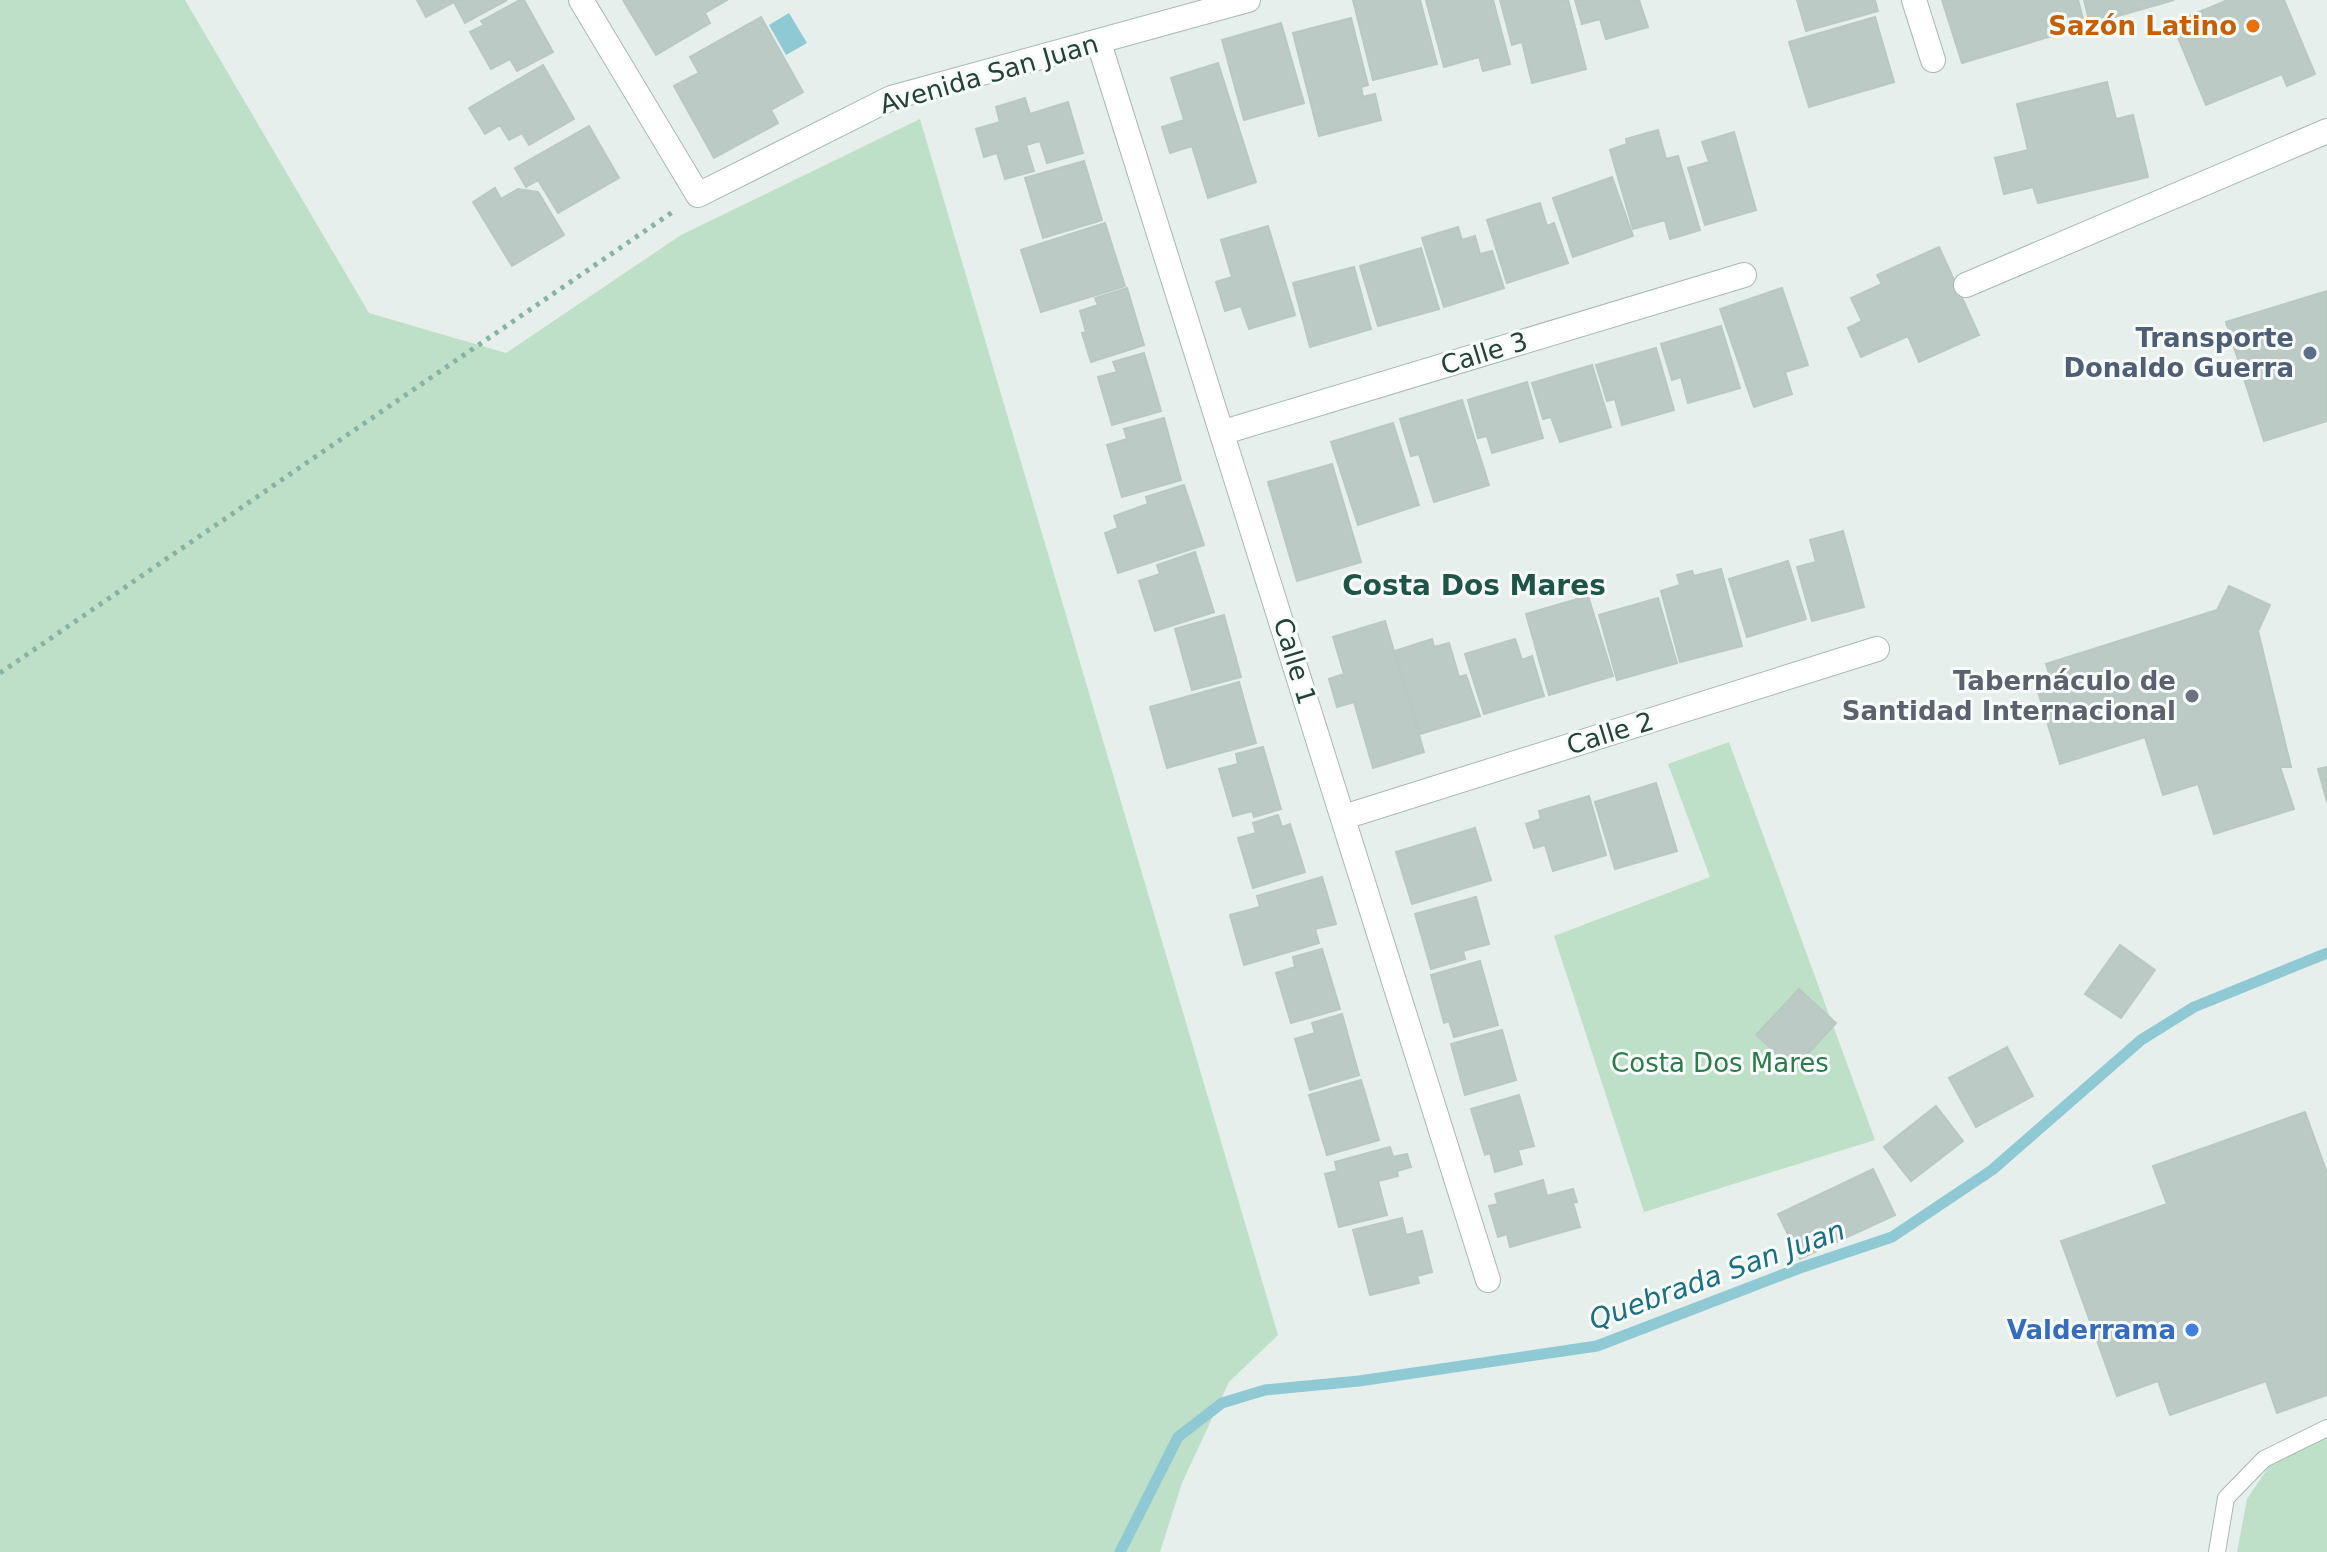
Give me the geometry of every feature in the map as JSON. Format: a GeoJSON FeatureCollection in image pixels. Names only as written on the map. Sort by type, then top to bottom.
{"type":"FeatureCollection","features":[{"type":"Feature","properties":{"kind":"street"},"geometry":{"type":"LineString","coordinates":[[581,0],[698,195]]}},
{"type":"Feature","properties":{"kind":"street","name":"Avenida San Juan"},"geometry":{"type":"LineString","coordinates":[[698,195],[891,98],[1248,0]]}},
{"type":"Feature","properties":{"kind":"street"},"geometry":{"type":"LineString","coordinates":[[1914,0],[1933,60]]}},
{"type":"Feature","properties":{"kind":"street","name":"Calle 1"},"geometry":{"type":"LineString","coordinates":[[1099,43],[1224,432],[1488,1280]]}},
{"type":"Feature","properties":{"kind":"street"},"geometry":{"type":"LineString","coordinates":[[1966,285],[2327,131]]}},
{"type":"Feature","properties":{"kind":"street","name":"Calle 3"},"geometry":{"type":"LineString","coordinates":[[1224,432],[1744,275]]}},
{"type":"Feature","properties":{"kind":"street","name":"Calle 2"},"geometry":{"type":"LineString","coordinates":[[1344,817],[1877,649]]}},
{"type":"Feature","properties":{"kind":"lane"},"geometry":{"type":"LineString","coordinates":[[2217,1552],[2226,1498],[2264,1459],[2327,1428]]}},
{"type":"Feature","properties":{"kind":"path"},"geometry":{"type":"LineString","coordinates":[[0,673],[698,195]]}},
{"type":"Feature","properties":{"kind":"green space"},"geometry":{"type":"Polygon","coordinates":[[[0,0],[185,0],[369,313],[506,353],[681,235],[920,119],[1278,1335],[1229,1382],[1182,1483],[1160,1552],[0,1552],[0,0]]]}},
{"type":"Feature","properties":{"kind":"green space","name":"Costa Dos Mares"},"geometry":{"type":"Polygon","coordinates":[[[1729,742],[1875,1140],[1644,1212],[1554,936],[1710,877],[1668,764],[1729,742]]]}},
{"type":"Feature","properties":{"kind":"green space"},"geometry":{"type":"Polygon","coordinates":[[[2327,1433],[2327,1552],[2237,1552],[2247,1499],[2274,1459],[2327,1433]]]}},
{"type":"Feature","properties":{"kind":"water"},"geometry":{"type":"Polygon","coordinates":[[[789,13],[807,43],[786,55],[769,25],[789,13]]]}},
{"type":"Feature","properties":{"kind":"building"},"geometry":{"type":"Polygon","coordinates":[[[417,0],[507,0],[465,23],[454,2],[426,17],[417,0]]]}},
{"type":"Feature","properties":{"kind":"building"},"geometry":{"type":"Polygon","coordinates":[[[524,0],[553,52],[517,71],[510,59],[491,69],[470,32],[484,25],[481,21],[524,0]]]}},
{"type":"Feature","properties":{"kind":"building"},"geometry":{"type":"Polygon","coordinates":[[[623,0],[727,0],[705,13],[710,23],[656,55],[623,0]]]}},
{"type":"Feature","properties":{"kind":"building"},"geometry":{"type":"Polygon","coordinates":[[[1353,0],[1420,0],[1437,64],[1373,80],[1353,0]]]}},
{"type":"Feature","properties":{"kind":"building"},"geometry":{"type":"Polygon","coordinates":[[[1426,0],[1493,0],[1510,64],[1483,71],[1479,57],[1444,67],[1426,0]]]}},
{"type":"Feature","properties":{"kind":"building"},"geometry":{"type":"Polygon","coordinates":[[[1500,0],[1568,0],[1586,69],[1532,83],[1522,42],[1512,45],[1500,0]]]}},
{"type":"Feature","properties":{"kind":"building"},"geometry":{"type":"Polygon","coordinates":[[[1575,0],[1639,0],[1648,27],[1606,39],[1600,19],[1582,24],[1575,0]]]}},
{"type":"Feature","properties":{"kind":"building"},"geometry":{"type":"Polygon","coordinates":[[[1797,0],[1875,0],[1878,11],[1806,31],[1797,0]]]}},
{"type":"Feature","properties":{"kind":"building"},"geometry":{"type":"Polygon","coordinates":[[[1942,0],[2078,0],[2085,26],[1962,63],[1942,0]]]}},
{"type":"Feature","properties":{"kind":"building"},"geometry":{"type":"Polygon","coordinates":[[[2084,0],[2174,0],[2090,24],[2084,0]]]}},
{"type":"Feature","properties":{"kind":"building"},"geometry":{"type":"Polygon","coordinates":[[[2228,0],[2284,0],[2315,74],[2287,86],[2282,74],[2206,105],[2172,23],[2228,0]]]}},
{"type":"Feature","properties":{"kind":"building"},"geometry":{"type":"Polygon","coordinates":[[[761,17],[803,92],[771,110],[778,123],[714,158],[674,86],[699,73],[690,57],[761,17]]]}},
{"type":"Feature","properties":{"kind":"building"},"geometry":{"type":"Polygon","coordinates":[[[1875,17],[1894,82],[1809,107],[1789,42],[1875,17]]]}},
{"type":"Feature","properties":{"kind":"building"},"geometry":{"type":"Polygon","coordinates":[[[1351,18],[1368,85],[1361,87],[1363,97],[1375,94],[1381,120],[1319,136],[1293,33],[1351,18]]]}},
{"type":"Feature","properties":{"kind":"building"},"geometry":{"type":"Polygon","coordinates":[[[1281,23],[1304,103],[1244,120],[1222,40],[1281,23]]]}},
{"type":"Feature","properties":{"kind":"building"},"geometry":{"type":"Polygon","coordinates":[[[1218,63],[1256,182],[1208,198],[1192,146],[1170,153],[1162,127],[1184,120],[1171,78],[1218,63]]]}},
{"type":"Feature","properties":{"kind":"building"},"geometry":{"type":"Polygon","coordinates":[[[543,65],[574,119],[529,145],[522,133],[509,140],[500,125],[485,134],[469,108],[543,65]]]}},
{"type":"Feature","properties":{"kind":"building"},"geometry":{"type":"Polygon","coordinates":[[[2107,82],[2116,119],[2133,115],[2148,177],[2038,203],[2033,187],[2004,194],[1995,158],[2028,150],[2017,104],[2107,82]]]}},
{"type":"Feature","properties":{"kind":"building"},"geometry":{"type":"Polygon","coordinates":[[[1025,98],[1030,114],[1068,102],[1083,153],[1047,163],[1040,141],[1026,145],[1034,171],[1005,179],[997,153],[984,157],[976,129],[1000,122],[996,107],[1025,98]]]}},
{"type":"Feature","properties":{"kind":"building"},"geometry":{"type":"Polygon","coordinates":[[[589,126],[619,178],[558,213],[538,180],[526,187],[515,168],[589,126]]]}},
{"type":"Feature","properties":{"kind":"building"},"geometry":{"type":"Polygon","coordinates":[[[1658,130],[1666,159],[1678,156],[1700,230],[1670,239],[1665,220],[1633,229],[1610,150],[1627,144],[1626,139],[1658,130]]]}},
{"type":"Feature","properties":{"kind":"building"},"geometry":{"type":"Polygon","coordinates":[[[1734,132],[1756,210],[1705,225],[1688,168],[1709,162],[1702,142],[1734,132]]]}},
{"type":"Feature","properties":{"kind":"building"},"geometry":{"type":"Polygon","coordinates":[[[1084,161],[1102,220],[1043,238],[1025,178],[1084,161]]]}},
{"type":"Feature","properties":{"kind":"building"},"geometry":{"type":"Polygon","coordinates":[[[1612,177],[1633,236],[1573,257],[1553,198],[1612,177]]]}},
{"type":"Feature","properties":{"kind":"building"},"geometry":{"type":"Polygon","coordinates":[[[495,188],[501,199],[518,189],[538,192],[564,235],[512,266],[473,202],[495,188]]]}},
{"type":"Feature","properties":{"kind":"building"},"geometry":{"type":"Polygon","coordinates":[[[1540,203],[1547,226],[1554,223],[1568,263],[1507,283],[1487,220],[1540,203]]]}},
{"type":"Feature","properties":{"kind":"building"},"geometry":{"type":"Polygon","coordinates":[[[1105,223],[1125,286],[1041,312],[1021,250],[1105,223]]]}},
{"type":"Feature","properties":{"kind":"building"},"geometry":{"type":"Polygon","coordinates":[[[1268,226],[1295,315],[1249,329],[1241,306],[1225,311],[1216,282],[1232,277],[1221,240],[1268,226]]]}},
{"type":"Feature","properties":{"kind":"building"},"geometry":{"type":"Polygon","coordinates":[[[1458,227],[1462,240],[1475,236],[1480,254],[1492,251],[1504,288],[1444,307],[1422,238],[1458,227]]]}},
{"type":"Feature","properties":{"kind":"building"},"geometry":{"type":"Polygon","coordinates":[[[1939,247],[1979,335],[1919,362],[1908,336],[1861,357],[1848,328],[1862,321],[1851,298],[1882,284],[1877,275],[1939,247]]]}},
{"type":"Feature","properties":{"kind":"building"},"geometry":{"type":"Polygon","coordinates":[[[1421,248],[1439,309],[1378,326],[1360,266],[1421,248]]]}},
{"type":"Feature","properties":{"kind":"building"},"geometry":{"type":"Polygon","coordinates":[[[1354,267],[1371,329],[1310,347],[1293,283],[1354,267]]]}},
{"type":"Feature","properties":{"kind":"building"},"geometry":{"type":"Polygon","coordinates":[[[1127,288],[1144,345],[1091,362],[1082,333],[1086,332],[1080,311],[1098,305],[1095,298],[1127,288]]]}},
{"type":"Feature","properties":{"kind":"building"},"geometry":{"type":"Polygon","coordinates":[[[1782,288],[1808,365],[1785,372],[1792,394],[1754,407],[1720,309],[1782,288]]]}},
{"type":"Feature","properties":{"kind":"building"},"geometry":{"type":"Polygon","coordinates":[[[2327,291],[2327,421],[2264,441],[2226,322],[2327,291]]]}},
{"type":"Feature","properties":{"kind":"building"},"geometry":{"type":"Polygon","coordinates":[[[1721,326],[1740,388],[1688,403],[1681,377],[1672,380],[1661,344],[1721,326]]]}},
{"type":"Feature","properties":{"kind":"building"},"geometry":{"type":"Polygon","coordinates":[[[1656,348],[1674,410],[1622,425],[1615,399],[1607,401],[1596,365],[1656,348]]]}},
{"type":"Feature","properties":{"kind":"building"},"geometry":{"type":"Polygon","coordinates":[[[1144,353],[1161,411],[1112,425],[1098,377],[1117,372],[1113,362],[1144,353]]]}},
{"type":"Feature","properties":{"kind":"building"},"geometry":{"type":"Polygon","coordinates":[[[1592,365],[1611,427],[1560,442],[1551,417],[1543,419],[1532,383],[1592,365]]]}},
{"type":"Feature","properties":{"kind":"building"},"geometry":{"type":"Polygon","coordinates":[[[1527,382],[1543,438],[1492,453],[1487,436],[1478,438],[1468,400],[1527,382]]]}},
{"type":"Feature","properties":{"kind":"building"},"geometry":{"type":"Polygon","coordinates":[[[1462,400],[1489,485],[1434,502],[1419,454],[1411,456],[1400,419],[1462,400]]]}},
{"type":"Feature","properties":{"kind":"building"},"geometry":{"type":"Polygon","coordinates":[[[1164,418],[1181,480],[1122,497],[1107,445],[1127,439],[1124,429],[1164,418]]]}},
{"type":"Feature","properties":{"kind":"building"},"geometry":{"type":"Polygon","coordinates":[[[1393,423],[1419,505],[1358,525],[1331,442],[1393,423]]]}},
{"type":"Feature","properties":{"kind":"building"},"geometry":{"type":"Polygon","coordinates":[[[1332,464],[1361,562],[1297,581],[1268,482],[1332,464]]]}},
{"type":"Feature","properties":{"kind":"building"},"geometry":{"type":"Polygon","coordinates":[[[1184,485],[1204,545],[1118,573],[1105,533],[1118,528],[1114,516],[1148,504],[1146,497],[1184,485]]]}},
{"type":"Feature","properties":{"kind":"building"},"geometry":{"type":"Polygon","coordinates":[[[1843,531],[1864,607],[1812,621],[1797,567],[1816,562],[1810,540],[1843,531]]]}},
{"type":"Feature","properties":{"kind":"building"},"geometry":{"type":"Polygon","coordinates":[[[1195,552],[1214,612],[1155,631],[1139,581],[1160,574],[1157,565],[1195,552]]]}},
{"type":"Feature","properties":{"kind":"building"},"geometry":{"type":"Polygon","coordinates":[[[1788,561],[1806,619],[1747,637],[1729,579],[1788,561]]]}},
{"type":"Feature","properties":{"kind":"building"},"geometry":{"type":"Polygon","coordinates":[[[1721,569],[1742,646],[1680,662],[1661,591],[1680,585],[1677,575],[1692,571],[1694,576],[1721,569]]]}},
{"type":"Feature","properties":{"kind":"building"},"geometry":{"type":"Polygon","coordinates":[[[2229,586],[2270,605],[2258,631],[2291,767],[2280,767],[2294,809],[2214,834],[2198,784],[2163,795],[2145,737],[2060,764],[2038,692],[2053,687],[2046,664],[2217,610],[2229,586]]]}},
{"type":"Feature","properties":{"kind":"building"},"geometry":{"type":"Polygon","coordinates":[[[1588,596],[1613,676],[1549,695],[1526,614],[1588,596]]]}},
{"type":"Feature","properties":{"kind":"building"},"geometry":{"type":"Polygon","coordinates":[[[1658,598],[1677,663],[1617,680],[1599,615],[1658,598]]]}},
{"type":"Feature","properties":{"kind":"building"},"geometry":{"type":"Polygon","coordinates":[[[1224,615],[1241,677],[1192,690],[1175,629],[1224,615]]]}},
{"type":"Feature","properties":{"kind":"building"},"geometry":{"type":"Polygon","coordinates":[[[1385,621],[1424,752],[1373,768],[1354,702],[1337,707],[1329,679],[1344,674],[1333,637],[1385,621]]]}},
{"type":"Feature","properties":{"kind":"building"},"geometry":{"type":"Polygon","coordinates":[[[1432,639],[1434,647],[1449,643],[1459,677],[1466,675],[1480,716],[1420,734],[1395,651],[1432,639]]]}},
{"type":"Feature","properties":{"kind":"building"},"geometry":{"type":"Polygon","coordinates":[[[1515,639],[1522,660],[1532,656],[1544,696],[1484,714],[1465,654],[1515,639]]]}},
{"type":"Feature","properties":{"kind":"building"},"geometry":{"type":"Polygon","coordinates":[[[1239,682],[1256,743],[1167,768],[1150,707],[1239,682]]]}},
{"type":"Feature","properties":{"kind":"building"},"geometry":{"type":"Polygon","coordinates":[[[1263,747],[1281,809],[1254,817],[1252,811],[1233,816],[1219,769],[1238,764],[1236,754],[1263,747]]]}},
{"type":"Feature","properties":{"kind":"building"},"geometry":{"type":"Polygon","coordinates":[[[2327,767],[2327,802],[2318,769],[2327,767]]]}},
{"type":"Feature","properties":{"kind":"building"},"geometry":{"type":"Polygon","coordinates":[[[1656,783],[1677,851],[1615,869],[1595,802],[1656,783]]]}},
{"type":"Feature","properties":{"kind":"building"},"geometry":{"type":"Polygon","coordinates":[[[1589,796],[1606,855],[1553,871],[1545,845],[1534,848],[1526,824],[1541,819],[1539,811],[1589,796]]]}},
{"type":"Feature","properties":{"kind":"building"},"geometry":{"type":"Polygon","coordinates":[[[1278,815],[1282,827],[1290,824],[1305,872],[1253,888],[1238,838],[1256,833],[1253,823],[1278,815]]]}},
{"type":"Feature","properties":{"kind":"building"},"geometry":{"type":"Polygon","coordinates":[[[1475,828],[1491,880],[1412,904],[1396,852],[1475,828]]]}},
{"type":"Feature","properties":{"kind":"building"},"geometry":{"type":"Polygon","coordinates":[[[1322,877],[1336,924],[1315,929],[1319,943],[1244,965],[1230,915],[1260,907],[1257,896],[1322,877]]]}},
{"type":"Feature","properties":{"kind":"building"},"geometry":{"type":"Polygon","coordinates":[[[1476,897],[1489,944],[1463,951],[1465,959],[1431,969],[1415,914],[1476,897]]]}},
{"type":"Feature","properties":{"kind":"building"},"geometry":{"type":"Polygon","coordinates":[[[2120,945],[2155,970],[2121,1018],[2085,994],[2120,945]]]}},
{"type":"Feature","properties":{"kind":"building"},"geometry":{"type":"Polygon","coordinates":[[[1322,949],[1340,1009],[1291,1023],[1276,973],[1295,967],[1293,957],[1322,949]]]}},
{"type":"Feature","properties":{"kind":"building"},"geometry":{"type":"Polygon","coordinates":[[[1480,961],[1498,1025],[1454,1037],[1449,1021],[1444,1023],[1431,975],[1480,961]]]}},
{"type":"Feature","properties":{"kind":"building"},"geometry":{"type":"Polygon","coordinates":[[[1799,989],[1836,1023],[1794,1069],[1756,1035],[1799,989]]]}},
{"type":"Feature","properties":{"kind":"building"},"geometry":{"type":"Polygon","coordinates":[[[1342,1014],[1359,1075],[1310,1090],[1295,1039],[1315,1033],[1312,1023],[1342,1014]]]}},
{"type":"Feature","properties":{"kind":"building"},"geometry":{"type":"Polygon","coordinates":[[[1502,1030],[1516,1080],[1465,1095],[1451,1044],[1502,1030]]]}},
{"type":"Feature","properties":{"kind":"building"},"geometry":{"type":"Polygon","coordinates":[[[2007,1047],[2033,1096],[1976,1127],[1949,1078],[2007,1047]]]}},
{"type":"Feature","properties":{"kind":"building"},"geometry":{"type":"Polygon","coordinates":[[[1361,1080],[1379,1140],[1327,1155],[1309,1095],[1361,1080]]]}},
{"type":"Feature","properties":{"kind":"building"},"geometry":{"type":"Polygon","coordinates":[[[1519,1095],[1534,1146],[1518,1150],[1522,1164],[1495,1172],[1490,1153],[1485,1155],[1471,1109],[1519,1095]]]}},
{"type":"Feature","properties":{"kind":"building"},"geometry":{"type":"Polygon","coordinates":[[[1936,1106],[1963,1141],[1911,1181],[1884,1147],[1936,1106]]]}},
{"type":"Feature","properties":{"kind":"building"},"geometry":{"type":"Polygon","coordinates":[[[2305,1112],[2327,1173],[2327,1395],[2277,1413],[2266,1381],[2170,1415],[2158,1381],[2117,1396],[2061,1241],[2167,1204],[2153,1166],[2305,1112]]]}},
{"type":"Feature","properties":{"kind":"building"},"geometry":{"type":"Polygon","coordinates":[[[1390,1147],[1393,1157],[1407,1154],[1411,1167],[1397,1171],[1398,1176],[1378,1181],[1387,1215],[1339,1227],[1325,1174],[1337,1171],[1335,1162],[1390,1147]]]}},
{"type":"Feature","properties":{"kind":"building"},"geometry":{"type":"Polygon","coordinates":[[[1873,1169],[1895,1215],[1800,1259],[1778,1214],[1873,1169]]]}},
{"type":"Feature","properties":{"kind":"building"},"geometry":{"type":"Polygon","coordinates":[[[1543,1180],[1547,1196],[1573,1189],[1577,1202],[1573,1203],[1580,1227],[1510,1247],[1507,1234],[1498,1237],[1489,1206],[1498,1204],[1495,1194],[1543,1180]]]}},
{"type":"Feature","properties":{"kind":"building"},"geometry":{"type":"Polygon","coordinates":[[[1402,1218],[1406,1235],[1422,1231],[1432,1272],[1417,1276],[1419,1283],[1370,1295],[1353,1230],[1402,1218]]]}},
{"type":"Feature","properties":{"kind":"waterway","name":"Quebrada San Juan"},"geometry":{"type":"LineString","coordinates":[[1120,1552],[1178,1437],[1222,1403],[1265,1390],[1359,1381],[1597,1346],[1800,1268],[1892,1237],[1992,1170],[2141,1040],[2194,1007],[2327,953]]}},
{"type":"Feature","properties":{"kind":"place","name":"Sazón Latino"},"geometry":{"type":"Point","coordinates":[2253,26]}},
{"type":"Feature","properties":{"kind":"place","name":"Transporte Donaldo Guerra"},"geometry":{"type":"Point","coordinates":[2310,353]}},
{"type":"Feature","properties":{"kind":"place","name":"Tabernáculo de Santidad Internacional"},"geometry":{"type":"Point","coordinates":[2192,696]}},
{"type":"Feature","properties":{"kind":"place","name":"Valderrama"},"geometry":{"type":"Point","coordinates":[2192,1330]}},
{"type":"Feature","properties":{"kind":"district","name":"Costa Dos Mares"},"geometry":{"type":"Point","coordinates":[1474,585]}}]}
